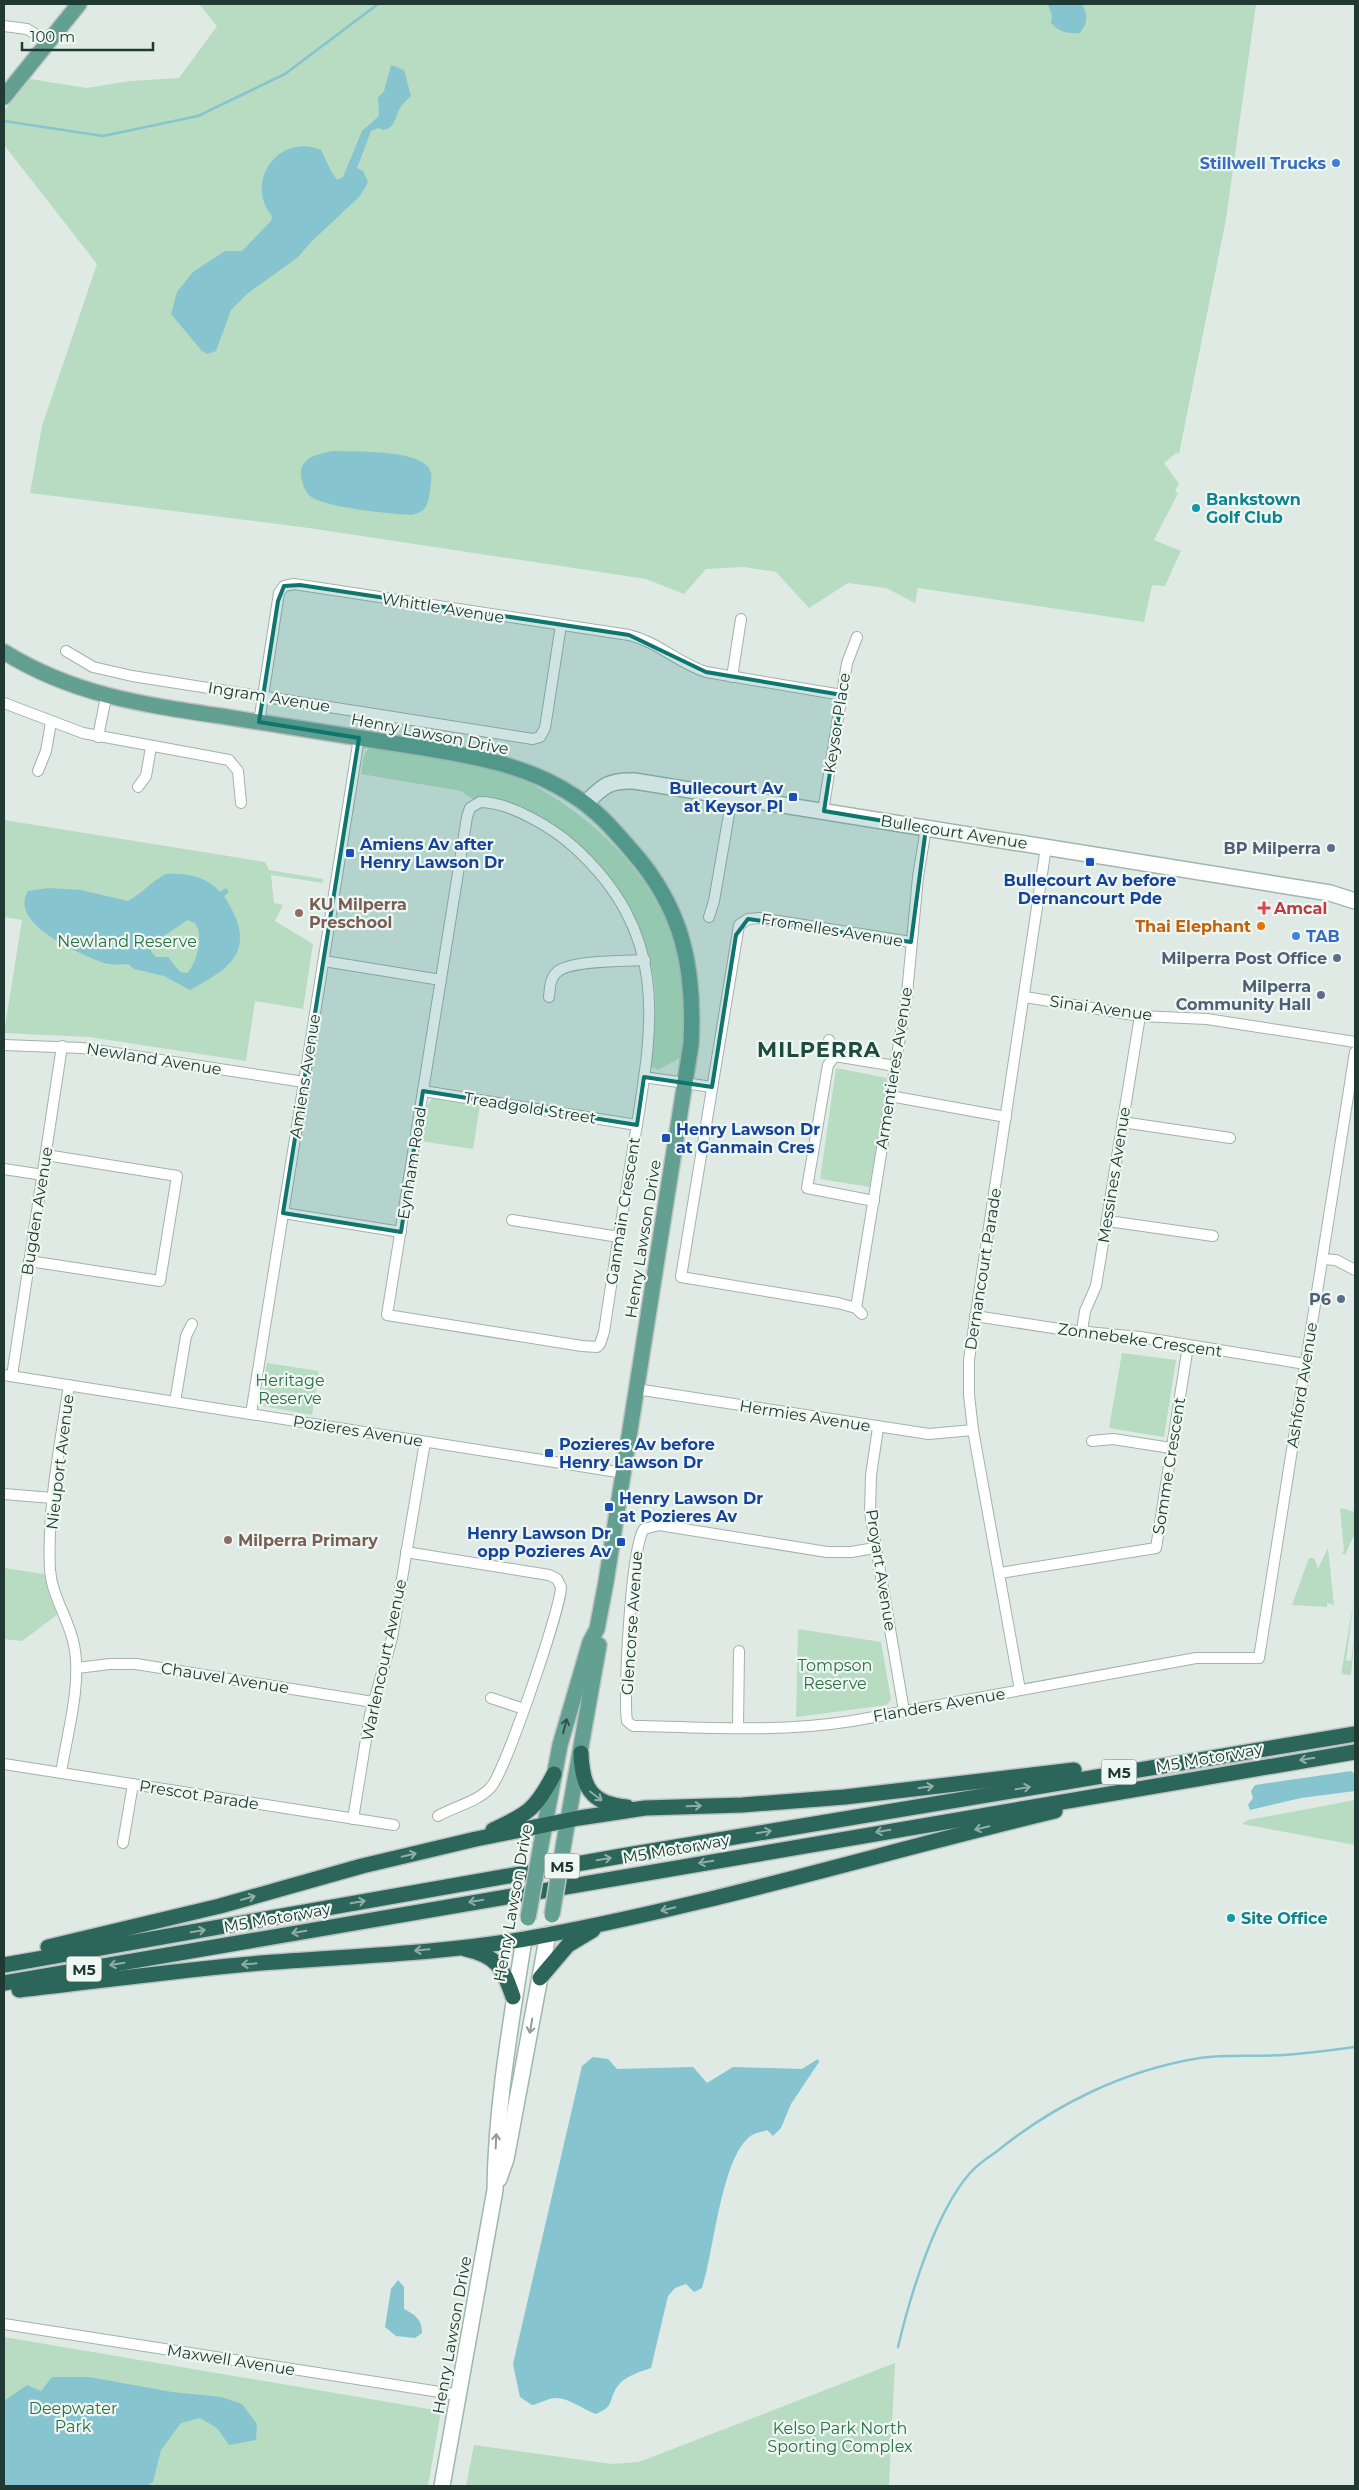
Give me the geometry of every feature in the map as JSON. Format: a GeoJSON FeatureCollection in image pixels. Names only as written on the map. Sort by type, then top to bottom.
{"type":"FeatureCollection","features":[{"type":"Feature","properties":{"kind":"highway","name":"M5 Motorway"},"geometry":{"type":"LineString","coordinates":[[4,1965],[637,1853],[1264,1747],[1355,1734]]}},
{"type":"Feature","properties":{"kind":"highway"},"geometry":{"type":"LineString","coordinates":[[581,1753],[582,1772],[591,1794],[604,1802],[646,1808],[797,1802],[1264,1747]]}},
{"type":"Feature","properties":{"kind":"highway","name":"M5 Motorway"},"geometry":{"type":"LineString","coordinates":[[4,1983],[1200,1776],[1355,1752]]}},
{"type":"Feature","properties":{"kind":"highway"},"geometry":{"type":"LineString","coordinates":[[476,1839],[531,1810],[546,1790],[554,1774]]}},
{"type":"Feature","properties":{"kind":"highway"},"geometry":{"type":"LineString","coordinates":[[4,1992],[159,1972],[459,1947],[524,1939],[608,1924],[978,1829],[1200,1776]]}},
{"type":"Feature","properties":{"kind":"highway"},"geometry":{"type":"LineString","coordinates":[[4,1958],[220,1906],[362,1866],[476,1839],[646,1808]]}},
{"type":"Feature","properties":{"kind":"highway"},"geometry":{"type":"LineString","coordinates":[[540,1978],[568,1945],[608,1924]]}},
{"type":"Feature","properties":{"kind":"highway"},"geometry":{"type":"LineString","coordinates":[[459,1947],[481,1952],[497,1962],[507,1978],[513,1997]]}},
{"type":"Feature","properties":{"kind":"main road"},"geometry":{"type":"LineString","coordinates":[[4,97],[79,4]]}},
{"type":"Feature","properties":{"kind":"main road","name":"Henry Lawson Drive"},"geometry":{"type":"LineString","coordinates":[[4,652],[49,677],[106,697],[497,762],[544,780],[586,804],[608,822],[648,870],[664,894],[680,931],[688,958],[693,1001],[691,1044],[686,1083],[624,1473],[597,1629],[599,1643],[581,1753],[506,2159],[494,2190]]}},
{"type":"Feature","properties":{"kind":"main road","name":"Bullecourt Avenue"},"geometry":{"type":"LineString","coordinates":[[586,804],[601,788],[616,781],[634,780],[1330,893],[1355,901]]}},
{"type":"Feature","properties":{"kind":"main road","name":"Bullecourt Avenue"},"geometry":{"type":"LineString","coordinates":[[1330,893],[1355,893]]}},
{"type":"Feature","properties":{"kind":"main road","name":"Henry Lawson Drive"},"geometry":{"type":"LineString","coordinates":[[442,2486],[494,2190],[496,2140],[513,1997],[554,1774],[570,1706],[590,1642],[597,1629]]}},
{"type":"Feature","properties":{"kind":"street"},"geometry":{"type":"LineString","coordinates":[[4,26],[27,29],[48,42]]}},
{"type":"Feature","properties":{"kind":"street","name":"Whittle Avenue"},"geometry":{"type":"LineString","coordinates":[[259,722],[279,593],[288,584],[638,638],[654,644],[696,669],[732,677],[842,695]]}},
{"type":"Feature","properties":{"kind":"street"},"geometry":{"type":"LineString","coordinates":[[732,677],[741,619]]}},
{"type":"Feature","properties":{"kind":"street","name":"Ingram Avenue"},"geometry":{"type":"LineString","coordinates":[[66,651],[86,664],[103,669],[537,739],[543,734],[545,728],[561,625]]}},
{"type":"Feature","properties":{"kind":"street","name":"Keysor Place"},"geometry":{"type":"LineString","coordinates":[[823,811],[849,656],[857,637]]}},
{"type":"Feature","properties":{"kind":"street"},"geometry":{"type":"LineString","coordinates":[[98,737],[106,697]]}},
{"type":"Feature","properties":{"kind":"street"},"geometry":{"type":"LineString","coordinates":[[4,703],[51,722],[98,737],[223,758],[233,762],[238,771],[240,803]]}},
{"type":"Feature","properties":{"kind":"street"},"geometry":{"type":"LineString","coordinates":[[38,771],[46,751],[51,722]]}},
{"type":"Feature","properties":{"kind":"street","name":"Amiens Avenue"},"geometry":{"type":"LineString","coordinates":[[251,1414],[359,738]]}},
{"type":"Feature","properties":{"kind":"street"},"geometry":{"type":"LineString","coordinates":[[138,787],[146,776],[151,746]]}},
{"type":"Feature","properties":{"kind":"street"},"geometry":{"type":"LineString","coordinates":[[709,917],[714,901],[732,797]]}},
{"type":"Feature","properties":{"kind":"street","name":"Ganmain Crescent"},"geometry":{"type":"LineString","coordinates":[[480,802],[501,806],[519,813],[561,836],[581,854],[601,874],[615,894],[632,924],[645,960],[651,1008],[644,1077],[600,1344]]}},
{"type":"Feature","properties":{"kind":"street","name":"Eynham Road"},"geometry":{"type":"LineString","coordinates":[[480,802],[470,808],[467,817],[387,1315],[582,1346],[597,1347],[600,1344]]}},
{"type":"Feature","properties":{"kind":"street","name":"Armentieres Avenue"},"geometry":{"type":"LineString","coordinates":[[681,1277],[859,1311],[906,994],[918,876],[926,828]]}},
{"type":"Feature","properties":{"kind":"street","name":"Dernancourt Parade"},"geometry":{"type":"LineString","coordinates":[[1020,1690],[974,1430],[968,1378],[975,1316],[1025,997],[1046,847]]}},
{"type":"Feature","properties":{"kind":"street","name":"Fromelles Avenue"},"geometry":{"type":"LineString","coordinates":[[681,1277],[739,926],[748,919],[760,918],[911,942]]}},
{"type":"Feature","properties":{"kind":"street"},"geometry":{"type":"LineString","coordinates":[[549,997],[552,979],[561,969],[576,965],[645,960]]}},
{"type":"Feature","properties":{"kind":"street"},"geometry":{"type":"LineString","coordinates":[[324,961],[441,980]]}},
{"type":"Feature","properties":{"kind":"street","name":"Sinai Avenue"},"geometry":{"type":"LineString","coordinates":[[1025,997],[1140,1016],[1207,1019],[1355,1042]]}},
{"type":"Feature","properties":{"kind":"street","name":"Messines Avenue"},"geometry":{"type":"LineString","coordinates":[[1082,1331],[1086,1312],[1096,1286],[1140,1016]]}},
{"type":"Feature","properties":{"kind":"street"},"geometry":{"type":"LineString","coordinates":[[829,1040],[835,1056]]}},
{"type":"Feature","properties":{"kind":"street","name":"Newland Avenue"},"geometry":{"type":"LineString","coordinates":[[4,1045],[62,1046],[304,1082]]}},
{"type":"Feature","properties":{"kind":"street","name":"Bugden Avenue"},"geometry":{"type":"LineString","coordinates":[[8,1376],[30,1261],[62,1046]]}},
{"type":"Feature","properties":{"kind":"street","name":"Ashford Avenue"},"geometry":{"type":"LineString","coordinates":[[1258,1658],[1355,1052]]}},
{"type":"Feature","properties":{"kind":"street"},"geometry":{"type":"LineString","coordinates":[[835,1056],[895,1066]]}},
{"type":"Feature","properties":{"kind":"street"},"geometry":{"type":"LineString","coordinates":[[835,1056],[828,1065],[807,1188],[874,1201]]}},
{"type":"Feature","properties":{"kind":"street"},"geometry":{"type":"LineString","coordinates":[[644,1077],[712,1087]]}},
{"type":"Feature","properties":{"kind":"street","name":"Treadgold Street"},"geometry":{"type":"LineString","coordinates":[[423,1091],[637,1125]]}},
{"type":"Feature","properties":{"kind":"street"},"geometry":{"type":"LineString","coordinates":[[890,1096],[1006,1117]]}},
{"type":"Feature","properties":{"kind":"street"},"geometry":{"type":"LineString","coordinates":[[1122,1122],[1230,1138]]}},
{"type":"Feature","properties":{"kind":"street"},"geometry":{"type":"LineString","coordinates":[[30,1261],[160,1281],[177,1176],[46,1156]]}},
{"type":"Feature","properties":{"kind":"street"},"geometry":{"type":"LineString","coordinates":[[4,1169],[43,1175]]}},
{"type":"Feature","properties":{"kind":"street"},"geometry":{"type":"LineString","coordinates":[[283,1214],[401,1232]]}},
{"type":"Feature","properties":{"kind":"street"},"geometry":{"type":"LineString","coordinates":[[512,1220],[619,1237]]}},
{"type":"Feature","properties":{"kind":"street"},"geometry":{"type":"LineString","coordinates":[[1108,1220],[1213,1236]]}},
{"type":"Feature","properties":{"kind":"street"},"geometry":{"type":"LineString","coordinates":[[1322,1259],[1336,1260],[1355,1270]]}},
{"type":"Feature","properties":{"kind":"street","name":"Zonnebeke Crescent"},"geometry":{"type":"LineString","coordinates":[[975,1316],[1305,1364]]}},
{"type":"Feature","properties":{"kind":"street"},"geometry":{"type":"LineString","coordinates":[[175,1402],[186,1336],[192,1324]]}},
{"type":"Feature","properties":{"kind":"street","name":"Somme Crescent"},"geometry":{"type":"LineString","coordinates":[[1000,1573],[1156,1548],[1188,1346]]}},
{"type":"Feature","properties":{"kind":"street","name":"Pozieres Avenue"},"geometry":{"type":"LineString","coordinates":[[8,1376],[624,1473]]}},
{"type":"Feature","properties":{"kind":"street","name":"Nieuport Avenue"},"geometry":{"type":"LineString","coordinates":[[61,1773],[76,1668],[74,1643],[54,1593],[50,1572],[52,1498],[69,1385]]}},
{"type":"Feature","properties":{"kind":"street","name":"Hermies Avenue"},"geometry":{"type":"LineString","coordinates":[[636,1389],[878,1428],[929,1434],[974,1430]]}},
{"type":"Feature","properties":{"kind":"street","name":"Proyart Avenue"},"geometry":{"type":"LineString","coordinates":[[878,1428],[871,1475],[870,1512],[904,1711]]}},
{"type":"Feature","properties":{"kind":"street"},"geometry":{"type":"LineString","coordinates":[[1092,1441],[1113,1438],[1171,1448]]}},
{"type":"Feature","properties":{"kind":"street","name":"Warlencourt Avenue"},"geometry":{"type":"LineString","coordinates":[[352,1819],[373,1702],[390,1648],[425,1442]]}},
{"type":"Feature","properties":{"kind":"street"},"geometry":{"type":"LineString","coordinates":[[4,1494],[52,1498]]}},
{"type":"Feature","properties":{"kind":"street","name":"Glencorse Avenue"},"geometry":{"type":"LineString","coordinates":[[626,1714],[634,1569],[639,1538],[644,1529],[659,1525],[835,1552],[875,1548]]}},
{"type":"Feature","properties":{"kind":"street"},"geometry":{"type":"LineString","coordinates":[[406,1552],[544,1574],[557,1579],[561,1586],[524,1708],[503,1768],[496,1782],[478,1798],[438,1816]]}},
{"type":"Feature","properties":{"kind":"street"},"geometry":{"type":"LineString","coordinates":[[738,1728],[739,1651]]}},
{"type":"Feature","properties":{"kind":"street","name":"Flanders Avenue"},"geometry":{"type":"LineString","coordinates":[[626,1714],[627,1721],[633,1726],[812,1727],[1196,1658],[1258,1658]]}},
{"type":"Feature","properties":{"kind":"street","name":"Chauvel Avenue"},"geometry":{"type":"LineString","coordinates":[[76,1668],[110,1664],[136,1664],[373,1702]]}},
{"type":"Feature","properties":{"kind":"street"},"geometry":{"type":"LineString","coordinates":[[492,1698],[524,1708]]}},
{"type":"Feature","properties":{"kind":"street","name":"Prescot Parade"},"geometry":{"type":"LineString","coordinates":[[4,1764],[394,1826]]}},
{"type":"Feature","properties":{"kind":"street"},"geometry":{"type":"LineString","coordinates":[[123,1843],[133,1784]]}},
{"type":"Feature","properties":{"kind":"street","name":"Maxwell Avenue"},"geometry":{"type":"LineString","coordinates":[[4,2324],[459,2395]]}},
{"type":"Feature","properties":{"kind":"highlighted area"},"geometry":{"type":"Polygon","coordinates":[[[300,585],[629,635],[706,672],[842,695],[824,811],[926,828],[911,942],[748,919],[736,935],[712,1087],[644,1077],[637,1125],[423,1091],[401,1232],[283,1213],[359,738],[259,722],[278,601],[284,586],[300,585]]]}},
{"type":"Feature","properties":{"kind":"green space","name":"Bankstown Golf Club"},"geometry":{"type":"Polygon","coordinates":[[[199,4],[1256,4],[1226,219],[1179,454],[1176,453],[1164,463],[1179,484],[1175,491],[1178,493],[1154,540],[1181,551],[1165,586],[1152,585],[1144,622],[918,588],[915,603],[886,588],[848,583],[809,608],[776,572],[744,567],[706,569],[684,594],[646,579],[309,528],[30,493],[42,426],[97,264],[4,145],[4,111],[30,79],[87,88],[130,81],[179,78],[217,26],[199,4]]]}},
{"type":"Feature","properties":{"kind":"green space"},"geometry":{"type":"Polygon","coordinates":[[[372,747],[454,760],[486,767],[513,776],[535,786],[565,805],[610,842],[653,895],[668,924],[679,955],[685,988],[685,1022],[680,1058],[658,1070],[650,1066],[655,998],[653,975],[647,950],[627,902],[596,861],[578,843],[557,828],[530,812],[511,804],[493,798],[474,799],[461,791],[361,774],[366,752],[372,747]]]}},
{"type":"Feature","properties":{"kind":"green space","name":"Newland Reserve"},"geometry":{"type":"Polygon","coordinates":[[[4,820],[265,862],[269,870],[323,879],[323,883],[271,875],[274,903],[283,905],[275,921],[313,944],[303,1009],[255,1001],[246,1061],[89,1037],[4,1033],[22,920],[4,917],[4,820]]]}},
{"type":"Feature","properties":{"kind":"green space"},"geometry":{"type":"Polygon","coordinates":[[[836,1068],[887,1078],[870,1187],[820,1179],[836,1068]]]}},
{"type":"Feature","properties":{"kind":"green space"},"geometry":{"type":"Polygon","coordinates":[[[432,1098],[480,1105],[473,1149],[420,1141],[426,1107],[432,1098]]]}},
{"type":"Feature","properties":{"kind":"green space"},"geometry":{"type":"Polygon","coordinates":[[[1122,1353],[1176,1360],[1164,1437],[1109,1428],[1122,1353]]]}},
{"type":"Feature","properties":{"kind":"green space","name":"Heritage Reserve"},"geometry":{"type":"Polygon","coordinates":[[[267,1363],[319,1371],[312,1415],[263,1406],[261,1398],[267,1363]]]}},
{"type":"Feature","properties":{"kind":"green space"},"geometry":{"type":"Polygon","coordinates":[[[1340,1508],[1355,1512],[1355,1533],[1345,1555],[1342,1553],[1344,1551],[1340,1508]]]}},
{"type":"Feature","properties":{"kind":"green space"},"geometry":{"type":"Polygon","coordinates":[[[1328,1548],[1334,1605],[1327,1603],[1327,1607],[1292,1605],[1309,1558],[1314,1558],[1318,1569],[1328,1548]]]}},
{"type":"Feature","properties":{"kind":"green space"},"geometry":{"type":"Polygon","coordinates":[[[4,1568],[44,1574],[49,1595],[57,1615],[22,1641],[4,1639],[4,1568]]]}},
{"type":"Feature","properties":{"kind":"green space"},"geometry":{"type":"Polygon","coordinates":[[[1354,1600],[1346,1660],[1351,1661],[1355,1633],[1351,1675],[1341,1674],[1354,1600]]]}},
{"type":"Feature","properties":{"kind":"green space","name":"Tompson Reserve"},"geometry":{"type":"Polygon","coordinates":[[[798,1629],[881,1642],[891,1699],[887,1705],[796,1717],[798,1629]]]}},
{"type":"Feature","properties":{"kind":"green space"},"geometry":{"type":"Polygon","coordinates":[[[1355,1800],[1355,1845],[1242,1824],[1248,1820],[1355,1800]]]}},
{"type":"Feature","properties":{"kind":"green space","name":"Deepwater Park"},"geometry":{"type":"Polygon","coordinates":[[[4,2337],[441,2411],[428,2486],[4,2486],[4,2337]]]}},
{"type":"Feature","properties":{"kind":"green space","name":"Kelso Park North Sporting Complex"},"geometry":{"type":"Polygon","coordinates":[[[895,2363],[889,2486],[466,2486],[474,2445],[612,2464],[639,2462],[895,2363]]]}},
{"type":"Feature","properties":{"kind":"water"},"geometry":{"type":"Polygon","coordinates":[[[1048,4],[1082,4],[1086,19],[1085,26],[1080,33],[1064,32],[1054,26],[1051,23],[1052,16],[1048,4]]]}},
{"type":"Feature","properties":{"kind":"water"},"geometry":{"type":"Polygon","coordinates":[[[391,65],[404,70],[411,96],[401,106],[394,122],[388,129],[378,128],[371,131],[357,168],[363,171],[368,182],[360,196],[312,241],[297,258],[248,293],[231,310],[216,351],[207,354],[202,351],[171,314],[177,292],[193,272],[225,251],[242,251],[271,221],[272,216],[264,202],[262,188],[264,175],[270,163],[280,154],[292,148],[306,146],[321,150],[337,180],[343,177],[362,131],[379,116],[378,98],[384,91],[391,65]]]}},
{"type":"Feature","properties":{"kind":"water"},"geometry":{"type":"Polygon","coordinates":[[[332,451],[383,453],[411,457],[422,462],[429,468],[431,476],[426,507],[421,512],[412,515],[346,508],[321,502],[313,498],[305,490],[302,482],[301,471],[303,466],[309,459],[332,451]]]}},
{"type":"Feature","properties":{"kind":"water"},"geometry":{"type":"Polygon","coordinates":[[[166,874],[188,875],[208,882],[220,892],[226,888],[229,892],[224,896],[234,913],[239,928],[240,941],[237,952],[230,962],[220,972],[190,990],[164,976],[134,969],[128,964],[108,964],[78,952],[49,936],[37,926],[28,915],[24,903],[28,891],[48,888],[81,890],[128,901],[166,874]],[[187,920],[156,942],[151,951],[156,957],[168,957],[180,972],[187,973],[194,963],[198,949],[199,935],[195,923],[187,920]]]}},
{"type":"Feature","properties":{"kind":"water"},"geometry":{"type":"Polygon","coordinates":[[[1351,1771],[1355,1774],[1355,1791],[1301,1798],[1250,1810],[1248,1805],[1253,1798],[1251,1791],[1255,1785],[1351,1771]]]}},
{"type":"Feature","properties":{"kind":"water"},"geometry":{"type":"Polygon","coordinates":[[[593,2057],[608,2059],[617,2069],[693,2067],[707,2083],[733,2067],[802,2069],[818,2059],[819,2062],[791,2104],[781,2128],[773,2136],[767,2130],[752,2135],[741,2146],[726,2183],[702,2288],[694,2292],[686,2284],[675,2288],[668,2296],[651,2368],[632,2375],[620,2383],[614,2392],[609,2406],[596,2414],[560,2398],[552,2398],[532,2405],[520,2397],[513,2364],[582,2066],[593,2057]]]}},
{"type":"Feature","properties":{"kind":"water"},"geometry":{"type":"Polygon","coordinates":[[[398,2280],[404,2287],[404,2309],[415,2316],[421,2325],[422,2333],[415,2338],[396,2336],[385,2327],[391,2289],[398,2280]]]}},
{"type":"Feature","properties":{"kind":"water"},"geometry":{"type":"Polygon","coordinates":[[[52,2377],[89,2377],[172,2392],[222,2397],[242,2404],[257,2424],[256,2440],[229,2445],[217,2428],[200,2418],[181,2423],[161,2450],[153,2482],[147,2486],[4,2486],[4,2401],[27,2385],[41,2391],[52,2377]]]}},
{"type":"Feature","properties":{"kind":"waterway"},"geometry":{"type":"LineString","coordinates":[[4,121],[103,136],[198,116],[285,74],[378,4]]}},
{"type":"Feature","properties":{"kind":"waterway"},"geometry":{"type":"LineString","coordinates":[[898,2347],[909,2304],[925,2256],[957,2190],[979,2164],[1042,2119],[1067,2104],[1118,2080],[1172,2064],[1210,2057],[1284,2055],[1355,2047]]}},
{"type":"Feature","properties":{"kind":"place","name":"Stillwell Trucks"},"geometry":{"type":"Point","coordinates":[1336,163]}},
{"type":"Feature","properties":{"kind":"place","name":"Bankstown Golf Club"},"geometry":{"type":"Point","coordinates":[1196,508]}},
{"type":"Feature","properties":{"kind":"place","name":"Bullecourt Av at Keysor Pl"},"geometry":{"type":"Point","coordinates":[793,797]}},
{"type":"Feature","properties":{"kind":"place","name":"BP Milperra"},"geometry":{"type":"Point","coordinates":[1331,848]}},
{"type":"Feature","properties":{"kind":"place","name":"Amiens Av after Henry Lawson Dr"},"geometry":{"type":"Point","coordinates":[350,853]}},
{"type":"Feature","properties":{"kind":"place","name":"Bullecourt Av before Dernancourt Pde"},"geometry":{"type":"Point","coordinates":[1090,862]}},
{"type":"Feature","properties":{"kind":"place","name":"Amcal"},"geometry":{"type":"Point","coordinates":[1264,908]}},
{"type":"Feature","properties":{"kind":"place","name":"KU Milperra Preschool"},"geometry":{"type":"Point","coordinates":[299,913]}},
{"type":"Feature","properties":{"kind":"place","name":"Thai Elephant"},"geometry":{"type":"Point","coordinates":[1261,926]}},
{"type":"Feature","properties":{"kind":"place","name":"TAB"},"geometry":{"type":"Point","coordinates":[1296,936]}},
{"type":"Feature","properties":{"kind":"place","name":"Milperra Post Office"},"geometry":{"type":"Point","coordinates":[1337,958]}},
{"type":"Feature","properties":{"kind":"place","name":"Milperra Community Hall"},"geometry":{"type":"Point","coordinates":[1321,995]}},
{"type":"Feature","properties":{"kind":"place","name":"Henry Lawson Dr at Ganmain Cres"},"geometry":{"type":"Point","coordinates":[666,1138]}},
{"type":"Feature","properties":{"kind":"place","name":"P6"},"geometry":{"type":"Point","coordinates":[1341,1299]}},
{"type":"Feature","properties":{"kind":"place","name":"Pozieres Av before Henry Lawson Dr"},"geometry":{"type":"Point","coordinates":[549,1453]}},
{"type":"Feature","properties":{"kind":"place","name":"Henry Lawson Dr at Pozieres Av"},"geometry":{"type":"Point","coordinates":[609,1507]}},
{"type":"Feature","properties":{"kind":"place","name":"Milperra Primary"},"geometry":{"type":"Point","coordinates":[228,1540]}},
{"type":"Feature","properties":{"kind":"place","name":"Henry Lawson Dr opp Pozieres Av"},"geometry":{"type":"Point","coordinates":[621,1542]}},
{"type":"Feature","properties":{"kind":"place","name":"Site Office"},"geometry":{"type":"Point","coordinates":[1231,1918]}},
{"type":"Feature","properties":{"kind":"district","name":"MILPERRA"},"geometry":{"type":"Point","coordinates":[819,1049]}}]}
